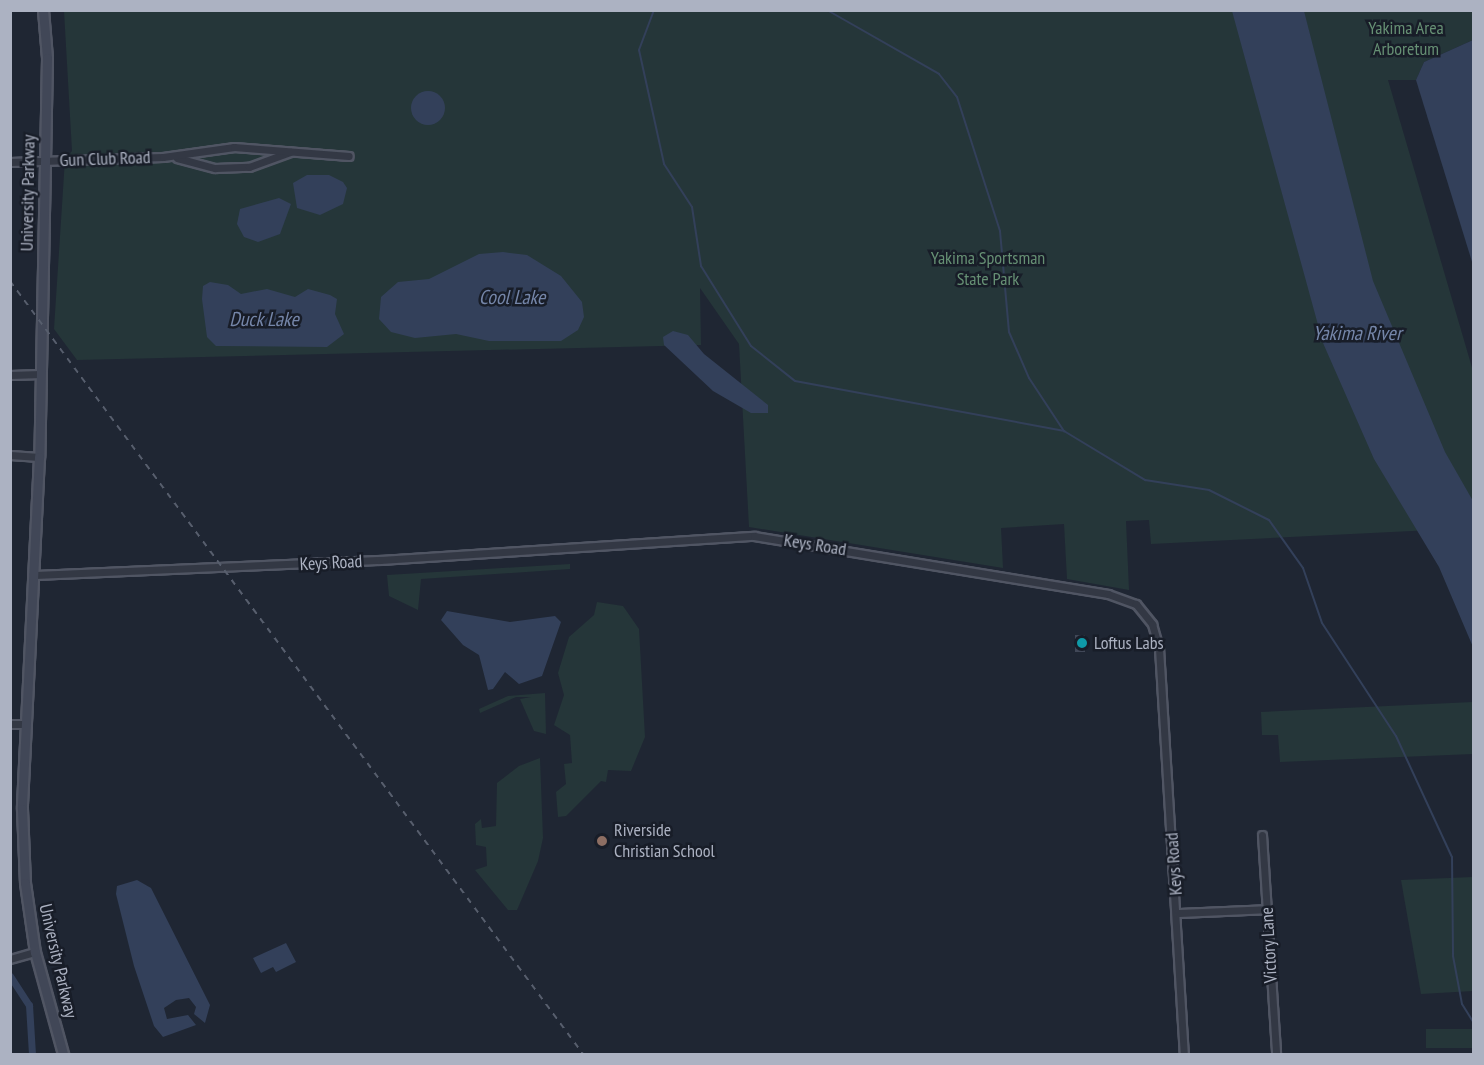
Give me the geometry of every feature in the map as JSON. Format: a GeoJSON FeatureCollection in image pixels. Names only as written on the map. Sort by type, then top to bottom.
{"type":"FeatureCollection","features":[{"type":"Feature","properties":{"kind":"main road","name":"University Parkway"},"geometry":{"type":"LineString","coordinates":[[43,10],[45,161],[39,457],[26,724],[25,872],[35,952],[63,1054]]}},
{"type":"Feature","properties":{"kind":"street","name":"Gun Club Road"},"geometry":{"type":"LineString","coordinates":[[10,162],[163,157],[234,147],[349,156]]}},
{"type":"Feature","properties":{"kind":"street","name":"Gun Club Road"},"geometry":{"type":"LineString","coordinates":[[163,157],[215,168],[249,167],[290,152]]}},
{"type":"Feature","properties":{"kind":"street"},"geometry":{"type":"LineString","coordinates":[[10,375],[40,374]]}},
{"type":"Feature","properties":{"kind":"street"},"geometry":{"type":"LineString","coordinates":[[10,455],[39,457]]}},
{"type":"Feature","properties":{"kind":"street","name":"Keys Road"},"geometry":{"type":"LineString","coordinates":[[33,575],[359,562],[754,536],[1108,594],[1136,604],[1152,624],[1159,648],[1178,913],[1184,1054]]}},
{"type":"Feature","properties":{"kind":"street"},"geometry":{"type":"LineString","coordinates":[[10,724],[26,724]]}},
{"type":"Feature","properties":{"kind":"street","name":"Victory Lane"},"geometry":{"type":"LineString","coordinates":[[1262,835],[1276,1054]]}},
{"type":"Feature","properties":{"kind":"street"},"geometry":{"type":"LineString","coordinates":[[1178,913],[1267,909]]}},
{"type":"Feature","properties":{"kind":"street"},"geometry":{"type":"LineString","coordinates":[[10,959],[35,952]]}},
{"type":"Feature","properties":{"kind":"green space","name":"Yakima Sportsman State Park"},"geometry":{"type":"Polygon","coordinates":[[[64,11],[1473,11],[1473,40],[1424,62],[1416,80],[1388,80],[1473,371],[1473,528],[1151,544],[1149,520],[1126,521],[1129,590],[1067,579],[1064,524],[1001,528],[1003,568],[749,527],[739,344],[700,288],[701,345],[77,360],[54,329],[65,159],[72,151],[64,11]]]}},
{"type":"Feature","properties":{"kind":"green space"},"geometry":{"type":"Polygon","coordinates":[[[570,564],[570,569],[421,579],[418,610],[389,596],[387,575],[570,564]]]}},
{"type":"Feature","properties":{"kind":"green space"},"geometry":{"type":"Polygon","coordinates":[[[597,602],[623,606],[639,629],[645,737],[631,771],[608,770],[606,782],[601,781],[566,816],[558,817],[556,792],[566,784],[564,764],[572,763],[570,735],[554,725],[564,695],[558,673],[569,637],[594,615],[597,602]]]}},
{"type":"Feature","properties":{"kind":"green space"},"geometry":{"type":"Polygon","coordinates":[[[545,693],[546,734],[534,731],[520,699],[531,697],[516,697],[480,713],[479,709],[508,696],[545,693]]]}},
{"type":"Feature","properties":{"kind":"green space"},"geometry":{"type":"Polygon","coordinates":[[[1473,702],[1473,754],[1280,762],[1278,735],[1262,735],[1261,712],[1473,702]]]}},
{"type":"Feature","properties":{"kind":"green space"},"geometry":{"type":"Polygon","coordinates":[[[540,758],[543,838],[538,861],[517,910],[508,910],[475,870],[487,866],[486,847],[476,845],[475,824],[481,819],[482,828],[496,826],[497,783],[519,766],[540,758]]]}},
{"type":"Feature","properties":{"kind":"green space"},"geometry":{"type":"Polygon","coordinates":[[[1473,877],[1473,991],[1421,994],[1401,880],[1473,877]]]}},
{"type":"Feature","properties":{"kind":"green space"},"geometry":{"type":"Polygon","coordinates":[[[1426,1029],[1473,1029],[1473,1048],[1426,1048],[1426,1029]]]}},
{"type":"Feature","properties":{"kind":"water","name":"Yakima River"},"geometry":{"type":"Polygon","coordinates":[[[1232,11],[1304,11],[1373,281],[1445,452],[1473,501],[1473,647],[1439,567],[1374,459],[1323,343],[1232,11]]]}},
{"type":"Feature","properties":{"kind":"water"},"geometry":{"type":"Polygon","coordinates":[[[1473,40],[1473,265],[1416,80],[1424,62],[1473,40]]]}},
{"type":"Feature","properties":{"kind":"water"},"geometry":{"type":"Polygon","coordinates":[[[428,91],[440,96],[445,108],[440,120],[428,125],[416,120],[411,108],[416,96],[428,91]]]}},
{"type":"Feature","properties":{"kind":"water"},"geometry":{"type":"Polygon","coordinates":[[[307,175],[329,175],[343,182],[347,188],[343,204],[320,215],[297,208],[293,183],[307,175]]]}},
{"type":"Feature","properties":{"kind":"water"},"geometry":{"type":"Polygon","coordinates":[[[279,198],[291,204],[280,234],[258,242],[244,237],[237,224],[240,209],[279,198]]]}},
{"type":"Feature","properties":{"kind":"water","name":"Cool Lake"},"geometry":{"type":"Polygon","coordinates":[[[503,252],[527,255],[561,276],[582,302],[584,317],[578,330],[561,341],[489,341],[456,334],[415,338],[391,332],[379,319],[381,297],[398,282],[429,279],[479,254],[503,252]]]}},
{"type":"Feature","properties":{"kind":"water","name":"Duck Lake"},"geometry":{"type":"Polygon","coordinates":[[[210,282],[228,285],[241,294],[267,289],[295,297],[308,289],[330,295],[337,299],[335,314],[344,334],[327,347],[216,346],[207,337],[202,299],[203,286],[210,282]]]}},
{"type":"Feature","properties":{"kind":"water"},"geometry":{"type":"Polygon","coordinates":[[[673,331],[688,335],[704,354],[768,405],[768,413],[751,413],[713,391],[664,345],[663,337],[673,331]]]}},
{"type":"Feature","properties":{"kind":"water"},"geometry":{"type":"Polygon","coordinates":[[[447,611],[510,622],[555,616],[561,622],[542,676],[519,684],[505,672],[493,689],[488,690],[479,655],[463,645],[441,620],[447,611]]]}},
{"type":"Feature","properties":{"kind":"water"},"geometry":{"type":"Polygon","coordinates":[[[137,880],[151,888],[210,1005],[205,1023],[194,1014],[196,1007],[189,998],[176,1000],[164,1008],[167,1019],[188,1015],[196,1025],[163,1037],[154,1026],[134,966],[116,894],[117,886],[137,880]]]}},
{"type":"Feature","properties":{"kind":"water"},"geometry":{"type":"Polygon","coordinates":[[[286,943],[296,962],[276,972],[273,967],[261,973],[253,958],[286,943]]]}},
{"type":"Feature","properties":{"kind":"building","name":"Loftus Labs"},"geometry":{"type":"Polygon","coordinates":[[[1075,635],[1085,635],[1085,652],[1075,652],[1075,635]]]}},
{"type":"Feature","properties":{"kind":"waterway"},"geometry":{"type":"LineString","coordinates":[[654,10],[639,50],[664,164],[692,207],[701,266],[751,346],[795,381],[1064,431]]}},
{"type":"Feature","properties":{"kind":"waterway"},"geometry":{"type":"LineString","coordinates":[[827,10],[939,74],[957,97],[1000,231],[1009,332],[1029,378],[1064,431],[1145,480],[1209,490],[1269,520],[1303,568],[1322,623],[1396,736],[1452,857],[1453,956],[1462,1004],[1474,1023]]}},
{"type":"Feature","properties":{"kind":"waterway"},"geometry":{"type":"LineString","coordinates":[[10,976],[29,1005],[32,1054]]}},
{"type":"Feature","properties":{"kind":"railway"},"geometry":{"type":"LineString","coordinates":[[10,281],[583,1054]]}},
{"type":"Feature","properties":{"kind":"place","name":"Loftus Labs"},"geometry":{"type":"Point","coordinates":[1082,643]}},
{"type":"Feature","properties":{"kind":"place","name":"Riverside Christian School"},"geometry":{"type":"Point","coordinates":[602,841]}},
{"type":"Feature","properties":{"kind":"park label","name":"Yakima Area Arboretum"},"geometry":{"type":"Point","coordinates":[1406,39]}}]}
